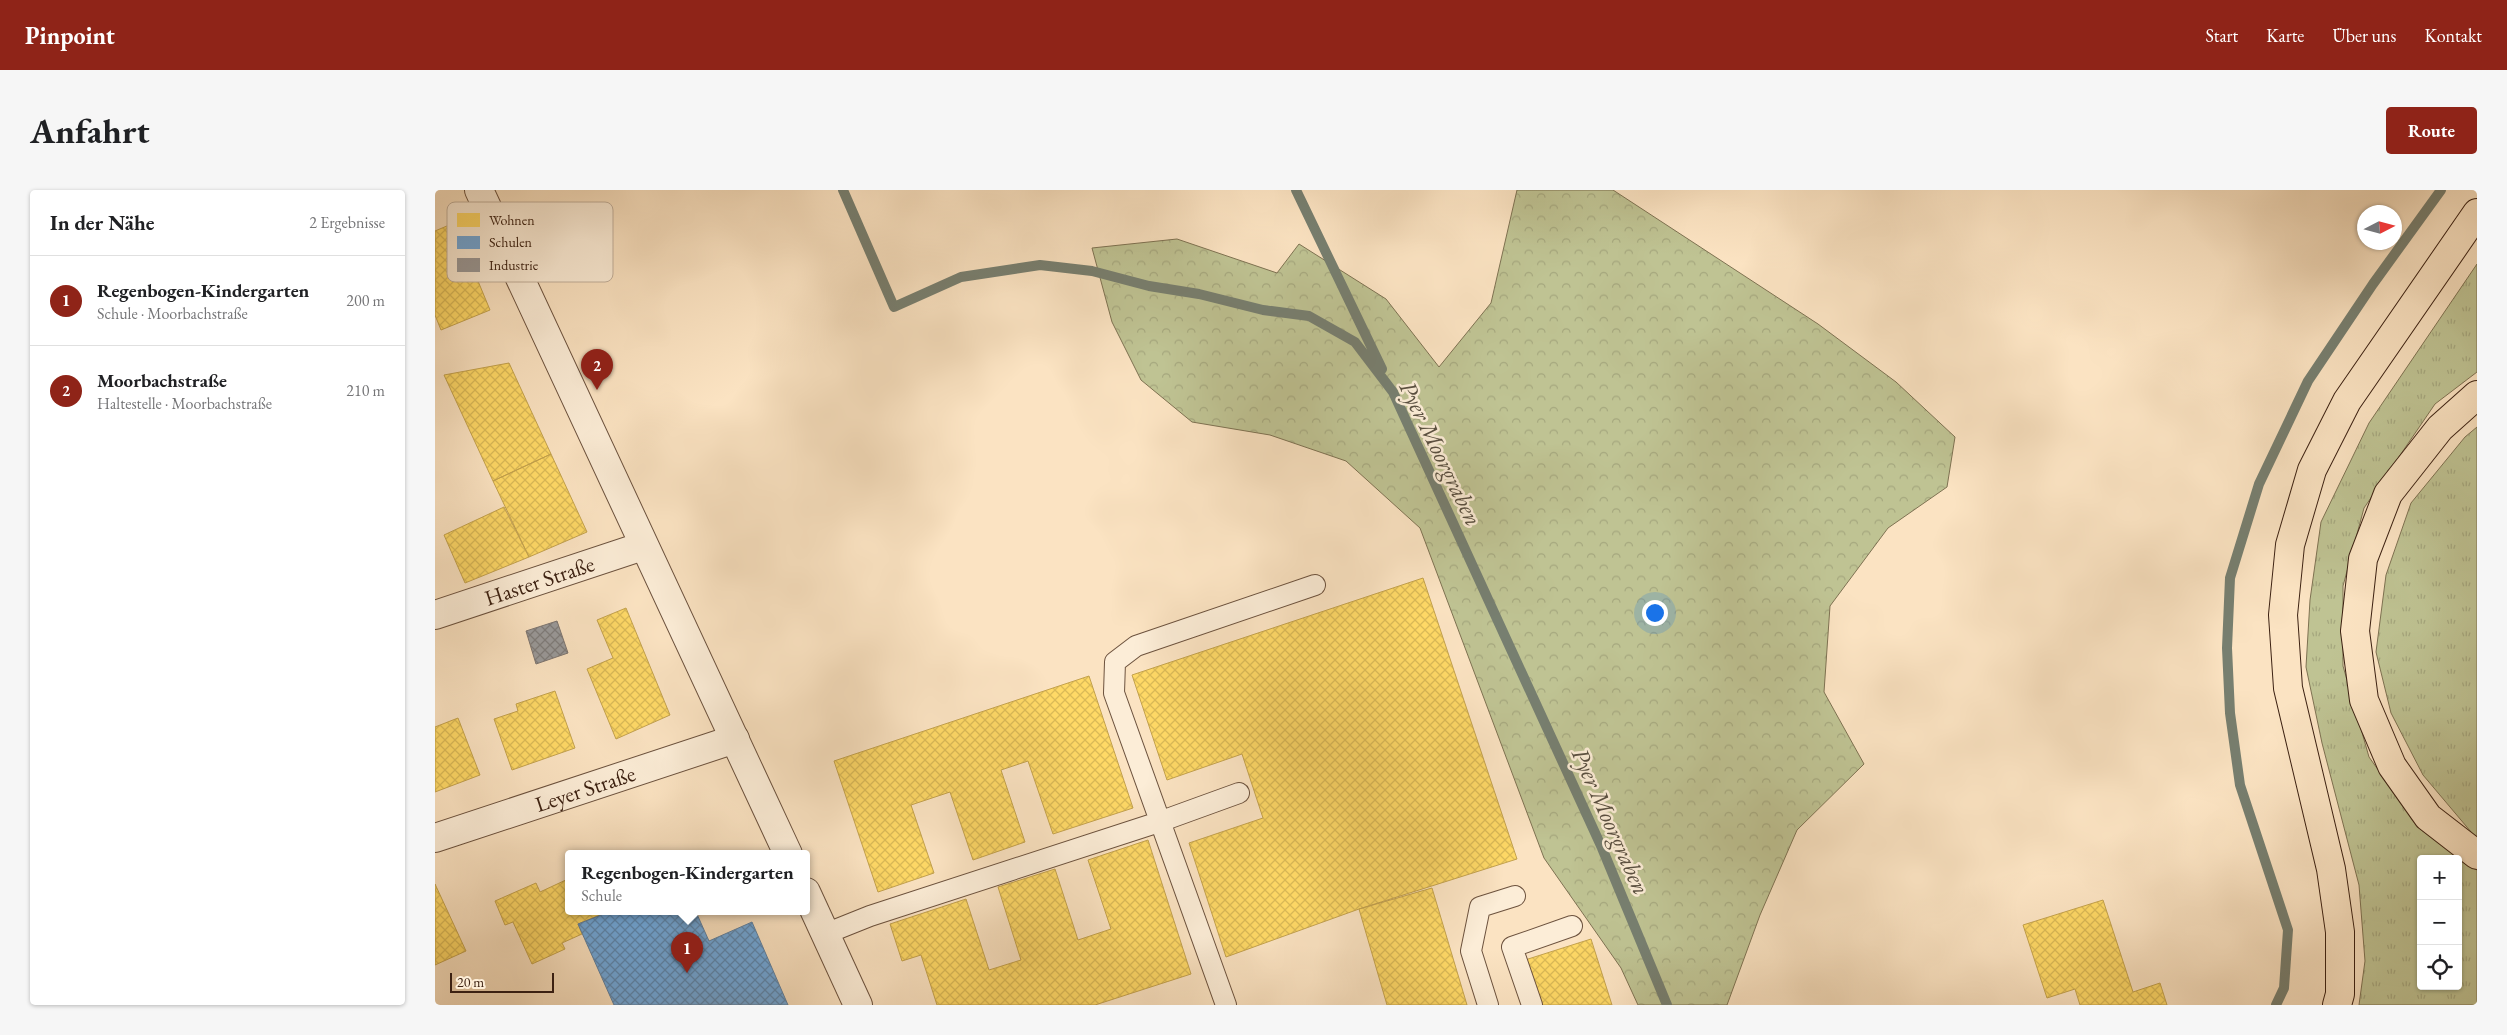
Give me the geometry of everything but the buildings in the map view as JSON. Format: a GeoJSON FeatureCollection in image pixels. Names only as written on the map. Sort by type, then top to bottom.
{"type":"FeatureCollection","features":[{"type":"Feature","properties":{"kind":"highway"},"geometry":{"type":"LineString","coordinates":[[2337,1005],[2340,994],[2340,932],[2331,869],[2289,688],[2283,615],[2290,545],[2312,470],[2347,401],[2477,213]]}},
{"type":"Feature","properties":{"kind":"highway"},"geometry":{"type":"LineString","coordinates":[[2477,395],[2440,428],[2389,494],[2363,559],[2355,631],[2364,700],[2392,766],[2428,816],[2477,855]]}},
{"type":"Feature","properties":{"kind":"street"},"geometry":{"type":"LineString","coordinates":[[479,190],[485,202]]}},
{"type":"Feature","properties":{"kind":"street"},"geometry":{"type":"LineString","coordinates":[[523,282],[577,397],[643,546],[786,850]]}},
{"type":"Feature","properties":{"kind":"street","name":"Haster Straße"},"geometry":{"type":"LineString","coordinates":[[435,615],[643,546]]}},
{"type":"Feature","properties":{"kind":"street","name":"Leyer Straße"},"geometry":{"type":"LineString","coordinates":[[435,838],[735,740]]}},
{"type":"Feature","properties":{"kind":"street"},"geometry":{"type":"LineString","coordinates":[[810,901],[858,1005]]}},
{"type":"Feature","properties":{"kind":"lane"},"geometry":{"type":"LineString","coordinates":[[1226,1005],[1114,693],[1115,662],[1135,646],[1315,585]]}},
{"type":"Feature","properties":{"kind":"lane"},"geometry":{"type":"LineString","coordinates":[[825,934],[870,916],[1159,822],[1239,793]]}},
{"type":"Feature","properties":{"kind":"lane"},"geometry":{"type":"LineString","coordinates":[[1488,1005],[1471,951],[1480,907],[1515,896]]}},
{"type":"Feature","properties":{"kind":"lane"},"geometry":{"type":"LineString","coordinates":[[1532,1005],[1512,947],[1573,926]]}},
{"type":"Feature","properties":{"kind":"green space"},"geometry":{"type":"Polygon","coordinates":[[[1517,190],[1613,190],[1818,324],[1896,382],[1955,437],[1947,487],[1888,528],[1830,606],[1824,692],[1864,764],[1797,830],[1760,915],[1727,1005],[1638,1005],[1621,968],[1544,858],[1420,528],[1346,461],[1270,435],[1192,422],[1141,380],[1112,322],[1092,248],[1177,239],[1277,273],[1299,244],[1386,299],[1439,367],[1491,303],[1517,190]]]}},
{"type":"Feature","properties":{"kind":"green space"},"geometry":{"type":"Polygon","coordinates":[[[2477,264],[2477,372],[2435,404],[2364,508],[2343,586],[2343,666],[2369,757],[2414,820],[2456,855],[2417,855],[2417,990],[2462,990],[2462,860],[2477,870],[2477,1005],[2359,1005],[2365,961],[2359,885],[2322,743],[2306,667],[2310,600],[2321,522],[2369,423],[2477,264]]]}},
{"type":"Feature","properties":{"kind":"green space"},"geometry":{"type":"Polygon","coordinates":[[[2477,427],[2477,839],[2423,775],[2391,713],[2376,652],[2386,575],[2411,503],[2465,437],[2477,427]]]}},
{"type":"Feature","properties":{"kind":"waterway","name":"Pyer Moorgraben"},"geometry":{"type":"LineString","coordinates":[[843,190],[894,307],[961,277],[1040,265],[1092,271],[1149,286],[1199,294],[1263,310],[1309,316],[1355,342],[1393,392],[1602,848],[1667,1005]]}},
{"type":"Feature","properties":{"kind":"waterway"},"geometry":{"type":"LineString","coordinates":[[1296,190],[1382,369]]}},
{"type":"Feature","properties":{"kind":"waterway"},"geometry":{"type":"LineString","coordinates":[[2276,1005],[2284,988],[2288,930],[2240,785],[2230,713],[2227,648],[2230,578],[2259,484],[2308,381],[2373,284],[2441,190]]}},
{"type":"Feature","properties":{"kind":"place","name":"Moorbachstraße"},"geometry":{"type":"Point","coordinates":[597,390]}},
{"type":"Feature","properties":{"kind":"place","name":"Regenbogen-Kindergarten"},"geometry":{"type":"Point","coordinates":[687,973]}}]}
